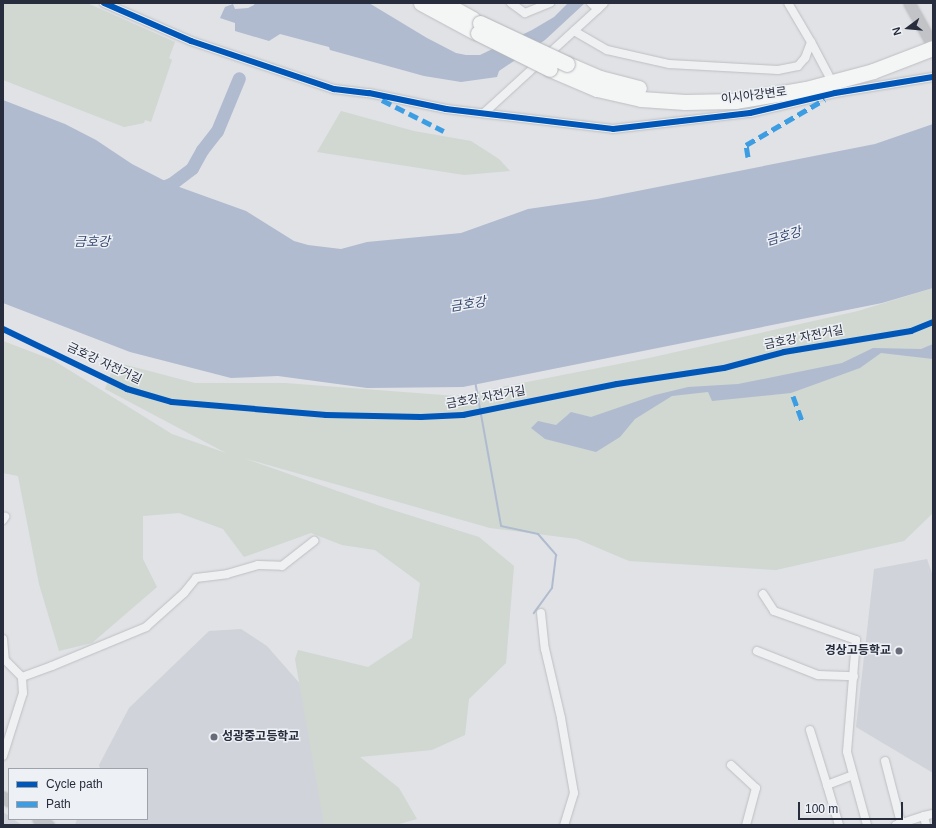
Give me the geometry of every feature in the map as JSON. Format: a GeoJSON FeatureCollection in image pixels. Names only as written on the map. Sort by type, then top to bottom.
{"type":"FeatureCollection","features":[{"type":"Feature","properties":{"kind":"highway"},"geometry":{"type":"LineString","coordinates":[[421,3],[478,27]]}},
{"type":"Feature","properties":{"kind":"highway"},"geometry":{"type":"LineString","coordinates":[[444,3],[478,27]]}},
{"type":"Feature","properties":{"kind":"highway","name":"이시아강변로"},"geometry":{"type":"LineString","coordinates":[[478,27],[600,78],[649,90],[704,94],[735,92],[806,82],[932,45]]}},
{"type":"Feature","properties":{"kind":"highway","name":"이시아강변로"},"geometry":{"type":"LineString","coordinates":[[478,27],[550,69],[597,89],[641,99],[685,102],[735,101],[806,89],[873,71],[932,45]]}},
{"type":"Feature","properties":{"kind":"main road"},"geometry":{"type":"LineString","coordinates":[[909,3],[932,45]]}},
{"type":"Feature","properties":{"kind":"street"},"geometry":{"type":"LineString","coordinates":[[104,3],[191,41],[334,89],[369,93],[446,109],[613,129],[750,112],[835,93],[933,77]]}},
{"type":"Feature","properties":{"kind":"street"},"geometry":{"type":"LineString","coordinates":[[511,3],[525,13],[550,3]]}},
{"type":"Feature","properties":{"kind":"street"},"geometry":{"type":"LineString","coordinates":[[788,3],[829,76]]}},
{"type":"Feature","properties":{"kind":"street"},"geometry":{"type":"LineString","coordinates":[[484,113],[574,31],[598,6]]}},
{"type":"Feature","properties":{"kind":"street"},"geometry":{"type":"LineString","coordinates":[[574,31],[607,50],[670,64],[778,70],[798,66],[805,58],[811,42]]}},
{"type":"Feature","properties":{"kind":"street"},"geometry":{"type":"LineString","coordinates":[[22,677],[146,627],[184,593],[196,578],[227,574],[258,565],[282,566],[314,541]]}},
{"type":"Feature","properties":{"kind":"street"},"geometry":{"type":"LineString","coordinates":[[763,594],[774,611],[856,640],[847,752],[867,825]]}},
{"type":"Feature","properties":{"kind":"street"},"geometry":{"type":"LineString","coordinates":[[541,613],[545,649],[574,793],[564,825]]}},
{"type":"Feature","properties":{"kind":"street"},"geometry":{"type":"LineString","coordinates":[[3,640],[5,660],[22,677],[23,693],[3,756]]}},
{"type":"Feature","properties":{"kind":"street"},"geometry":{"type":"LineString","coordinates":[[757,651],[818,675],[854,676]]}},
{"type":"Feature","properties":{"kind":"street"},"geometry":{"type":"LineString","coordinates":[[810,730],[839,825]]}},
{"type":"Feature","properties":{"kind":"street"},"geometry":{"type":"LineString","coordinates":[[885,761],[899,824],[933,814]]}},
{"type":"Feature","properties":{"kind":"street"},"geometry":{"type":"LineString","coordinates":[[731,765],[756,788],[746,825]]}},
{"type":"Feature","properties":{"kind":"street"},"geometry":{"type":"LineString","coordinates":[[826,785],[853,775]]}},
{"type":"Feature","properties":{"kind":"street"},"geometry":{"type":"LineString","coordinates":[[924,816],[926,825]]}},
{"type":"Feature","properties":{"kind":"shaded area"},"geometry":{"type":"Polygon","coordinates":[[[3,3],[87,3],[175,42],[169,58],[172,60],[151,122],[145,120],[144,123],[124,127],[3,80],[3,3]]]}},
{"type":"Feature","properties":{"kind":"shaded area"},"geometry":{"type":"Polygon","coordinates":[[[341,111],[414,131],[471,141],[499,159],[510,171],[464,175],[317,152],[341,111]]]}},
{"type":"Feature","properties":{"kind":"shaded area"},"geometry":{"type":"Polygon","coordinates":[[[933,288],[933,513],[904,541],[776,570],[629,561],[577,539],[490,528],[243,458],[383,507],[479,537],[514,566],[506,663],[469,699],[465,735],[432,750],[360,757],[399,788],[417,819],[396,825],[324,825],[295,659],[298,650],[368,667],[412,638],[420,583],[375,550],[342,545],[311,533],[244,557],[223,529],[179,513],[143,516],[143,559],[157,587],[92,643],[59,651],[39,584],[18,476],[3,473],[3,341],[53,360],[172,434],[226,453],[105,389],[115,362],[195,383],[285,383],[456,396],[649,358],[858,311],[933,288]]]}},
{"type":"Feature","properties":{"kind":"shaded area","name":"경상고등학교"},"geometry":{"type":"Polygon","coordinates":[[[927,559],[933,576],[933,773],[856,727],[874,569],[927,559]]]}},
{"type":"Feature","properties":{"kind":"shaded area","name":"성광중고등학교"},"geometry":{"type":"Polygon","coordinates":[[[241,629],[267,646],[309,694],[325,825],[75,825],[77,820],[148,820],[148,768],[100,768],[99,765],[129,708],[209,631],[241,629]]]}},
{"type":"Feature","properties":{"kind":"shaded area"},"geometry":{"type":"Polygon","coordinates":[[[3,812],[8,815],[8,820],[14,820],[22,825],[3,825],[3,812]]]}},
{"type":"Feature","properties":{"kind":"water"},"geometry":{"type":"Polygon","coordinates":[[[255,3],[369,3],[427,38],[456,53],[480,55],[532,30],[554,17],[568,3],[585,3],[545,40],[499,71],[497,77],[461,82],[424,76],[330,50],[329,47],[280,34],[269,41],[235,31],[235,23],[220,18],[225,7],[233,4],[235,9],[248,8],[255,3]]]}},
{"type":"Feature","properties":{"kind":"water","name":"금호강"},"geometry":{"type":"Polygon","coordinates":[[[3,100],[65,124],[96,140],[132,164],[171,184],[246,211],[294,241],[308,245],[341,249],[367,242],[461,233],[528,209],[597,199],[875,144],[933,124],[933,288],[882,303],[463,387],[367,388],[278,376],[231,378],[130,352],[3,303],[3,100]]]}},
{"type":"Feature","properties":{"kind":"water"},"geometry":{"type":"Polygon","coordinates":[[[933,344],[933,359],[881,353],[860,368],[791,393],[712,401],[708,392],[672,396],[635,419],[620,437],[596,452],[545,439],[531,428],[538,421],[556,425],[571,412],[591,417],[655,395],[688,387],[738,384],[842,363],[873,348],[921,349],[933,344]]]}},
{"type":"Feature","properties":{"kind":"waterway"},"geometry":{"type":"LineString","coordinates":[[155,190],[171,184],[192,168],[202,150],[217,131],[239,78]]}},
{"type":"Feature","properties":{"kind":"waterway"},"geometry":{"type":"LineString","coordinates":[[475,381],[501,526],[538,534],[556,555],[552,588],[534,613]]}},
{"type":"Feature","properties":{"kind":"marked path"},"geometry":{"type":"LineString","coordinates":[[748,157],[746,145],[825,99]]}},
{"type":"Feature","properties":{"kind":"marked path"},"geometry":{"type":"LineString","coordinates":[[382,100],[444,131]]}},
{"type":"Feature","properties":{"kind":"marked path"},"geometry":{"type":"LineString","coordinates":[[793,396],[803,423]]}},
{"type":"Feature","properties":{"kind":"cycle path"},"geometry":{"type":"LineString","coordinates":[[104,3],[191,41],[334,89],[369,93],[446,109],[613,129],[750,113],[835,93],[933,77]]}},
{"type":"Feature","properties":{"kind":"cycle path","name":"금호강 자전거길"},"geometry":{"type":"LineString","coordinates":[[3,329],[127,389],[172,402],[326,415],[421,417],[463,415],[617,384],[724,368],[784,352],[911,331],[933,322]]}},
{"type":"Feature","properties":{"kind":"place","name":"경상고등학교"},"geometry":{"type":"Point","coordinates":[899,651]}},
{"type":"Feature","properties":{"kind":"place","name":"성광중고등학교"},"geometry":{"type":"Point","coordinates":[214,737]}}]}
